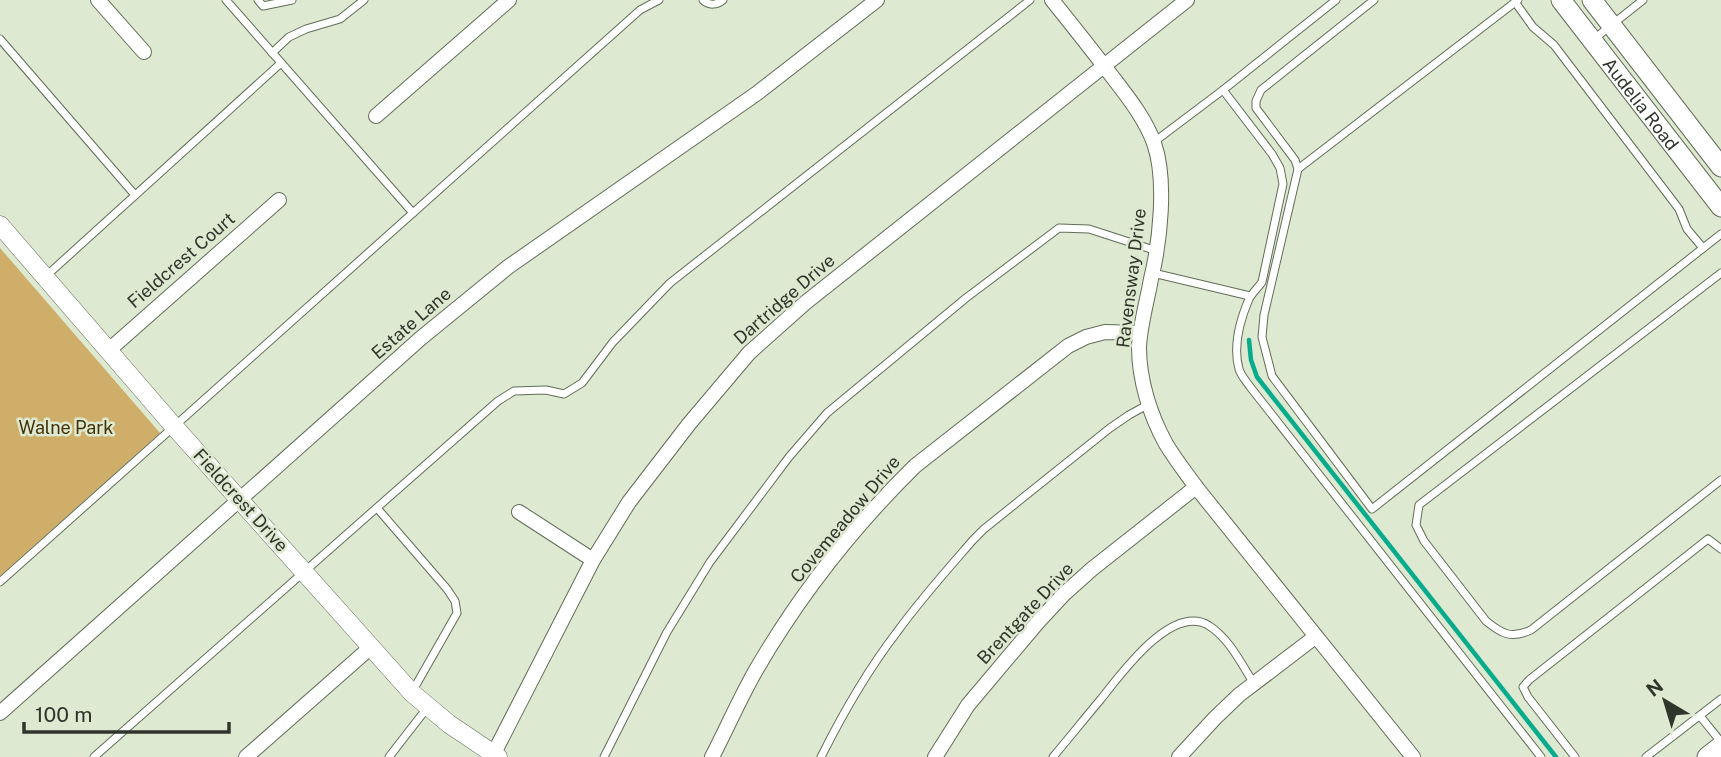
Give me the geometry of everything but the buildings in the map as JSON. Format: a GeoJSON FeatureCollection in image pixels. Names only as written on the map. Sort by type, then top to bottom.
{"type":"FeatureCollection","features":[{"type":"Feature","properties":{"kind":"main road","name":"Audelia Road"},"geometry":{"type":"LineString","coordinates":[[1561,0],[1721,207]]}},
{"type":"Feature","properties":{"kind":"main road","name":"Audelia Road"},"geometry":{"type":"LineString","coordinates":[[1592,0],[1721,167]]}},
{"type":"Feature","properties":{"kind":"main road"},"geometry":{"type":"LineString","coordinates":[[1707,757],[1721,744]]}},
{"type":"Feature","properties":{"kind":"street"},"geometry":{"type":"LineString","coordinates":[[98,0],[144,52]]}},
{"type":"Feature","properties":{"kind":"street"},"geometry":{"type":"LineString","coordinates":[[376,116],[493,5],[509,0]]}},
{"type":"Feature","properties":{"kind":"street","name":"Estate Lane"},"geometry":{"type":"LineString","coordinates":[[0,713],[421,338],[481,288],[756,94],[877,0]]}},
{"type":"Feature","properties":{"kind":"street","name":"Ravensway Drive"},"geometry":{"type":"LineString","coordinates":[[1052,0],[1127,96],[1154,142],[1158,160],[1160,219],[1157,251],[1139,350],[1149,404],[1166,444],[1196,488],[1413,757]]}},
{"type":"Feature","properties":{"kind":"street","name":"Dartridge Drive"},"geometry":{"type":"LineString","coordinates":[[495,756],[593,560],[629,502],[689,424],[749,353],[805,303],[1187,0]]}},
{"type":"Feature","properties":{"kind":"street","name":"Fieldcrest Court"},"geometry":{"type":"LineString","coordinates":[[109,349],[279,200]]}},
{"type":"Feature","properties":{"kind":"street","name":"Fieldcrest Drive"},"geometry":{"type":"LineString","coordinates":[[0,225],[412,693],[428,708],[495,756]]}},
{"type":"Feature","properties":{"kind":"street","name":"Covemeadow Drive"},"geometry":{"type":"LineString","coordinates":[[712,757],[754,672],[779,632],[841,548],[915,466],[1068,346],[1105,332],[1140,333]]}},
{"type":"Feature","properties":{"kind":"street","name":"Brentgate Drive"},"geometry":{"type":"LineString","coordinates":[[934,757],[968,705],[1064,594],[1196,488]]}},
{"type":"Feature","properties":{"kind":"street"},"geometry":{"type":"LineString","coordinates":[[519,512],[593,560]]}},
{"type":"Feature","properties":{"kind":"street"},"geometry":{"type":"LineString","coordinates":[[1179,757],[1214,718],[1315,637]]}},
{"type":"Feature","properties":{"kind":"street"},"geometry":{"type":"LineString","coordinates":[[246,757],[371,647]]}},
{"type":"Feature","properties":{"kind":"lane"},"geometry":{"type":"LineString","coordinates":[[226,0],[413,213]]}},
{"type":"Feature","properties":{"kind":"lane"},"geometry":{"type":"LineString","coordinates":[[258,0],[263,6],[292,0]]}},
{"type":"Feature","properties":{"kind":"lane"},"geometry":{"type":"LineString","coordinates":[[272,53],[289,37],[340,19],[364,0]]}},
{"type":"Feature","properties":{"kind":"lane"},"geometry":{"type":"LineString","coordinates":[[0,582],[640,10],[659,0]]}},
{"type":"Feature","properties":{"kind":"lane"},"geometry":{"type":"LineString","coordinates":[[703,0],[712,4],[723,0]]}},
{"type":"Feature","properties":{"kind":"lane"},"geometry":{"type":"LineString","coordinates":[[94,757],[498,401],[514,391],[546,390],[564,394],[582,383],[613,342],[670,283],[1030,0]]}},
{"type":"Feature","properties":{"kind":"lane"},"geometry":{"type":"LineString","coordinates":[[1154,142],[1336,0]]}},
{"type":"Feature","properties":{"kind":"lane"},"geometry":{"type":"LineString","coordinates":[[1374,0],[1261,90],[1256,108],[1296,160],[1298,169],[1264,315],[1262,337],[1272,376],[1373,509],[1721,234]]}},
{"type":"Feature","properties":{"kind":"lane"},"geometry":{"type":"LineString","coordinates":[[1592,40],[1643,0]]}},
{"type":"Feature","properties":{"kind":"lane"},"geometry":{"type":"LineString","coordinates":[[1298,169],[1516,1],[1533,27],[1554,45],[1679,209],[1687,229],[1703,248]]}},
{"type":"Feature","properties":{"kind":"lane"},"geometry":{"type":"LineString","coordinates":[[0,39],[135,195]]}},
{"type":"Feature","properties":{"kind":"lane"},"geometry":{"type":"LineString","coordinates":[[45,277],[281,63]]}},
{"type":"Feature","properties":{"kind":"lane"},"geometry":{"type":"LineString","coordinates":[[1223,90],[1272,154],[1280,168],[1283,184],[1262,282],[1250,296],[1239,330],[1236,352],[1240,372],[1541,757]]}},
{"type":"Feature","properties":{"kind":"lane"},"geometry":{"type":"LineString","coordinates":[[604,757],[667,632],[710,562],[789,457],[827,413],[966,298],[1059,228],[1089,229],[1157,251]]}},
{"type":"Feature","properties":{"kind":"lane"},"geometry":{"type":"LineString","coordinates":[[1153,273],[1250,296]]}},
{"type":"Feature","properties":{"kind":"lane"},"geometry":{"type":"LineString","coordinates":[[1721,273],[1419,505],[1416,525],[1424,541],[1486,621],[1499,632],[1521,635],[1531,630],[1721,480]]}},
{"type":"Feature","properties":{"kind":"lane"},"geometry":{"type":"LineString","coordinates":[[821,757],[850,702],[896,632],[973,540],[1110,428],[1149,404]]}},
{"type":"Feature","properties":{"kind":"lane"},"geometry":{"type":"LineString","coordinates":[[377,508],[455,601],[457,612],[412,693]]}},
{"type":"Feature","properties":{"kind":"lane"},"geometry":{"type":"LineString","coordinates":[[1575,757],[1523,687],[1708,539],[1721,549]]}},
{"type":"Feature","properties":{"kind":"lane"},"geometry":{"type":"LineString","coordinates":[[1053,757],[1137,654],[1167,630],[1190,620],[1207,625],[1228,643],[1254,684]]}},
{"type":"Feature","properties":{"kind":"lane"},"geometry":{"type":"LineString","coordinates":[[1646,757],[1721,699]]}},
{"type":"Feature","properties":{"kind":"lane"},"geometry":{"type":"LineString","coordinates":[[389,757],[428,708]]}},
{"type":"Feature","properties":{"kind":"lane"},"geometry":{"type":"LineString","coordinates":[[1700,716],[1721,744]]}},
{"type":"Feature","properties":{"kind":"green space","name":"Walne Park"},"geometry":{"type":"Polygon","coordinates":[[[0,248],[160,433],[0,576],[0,248]]]}},
{"type":"Feature","properties":{"kind":"waterway"},"geometry":{"type":"LineString","coordinates":[[1249,340],[1251,360],[1257,377],[1556,757]]}}]}
